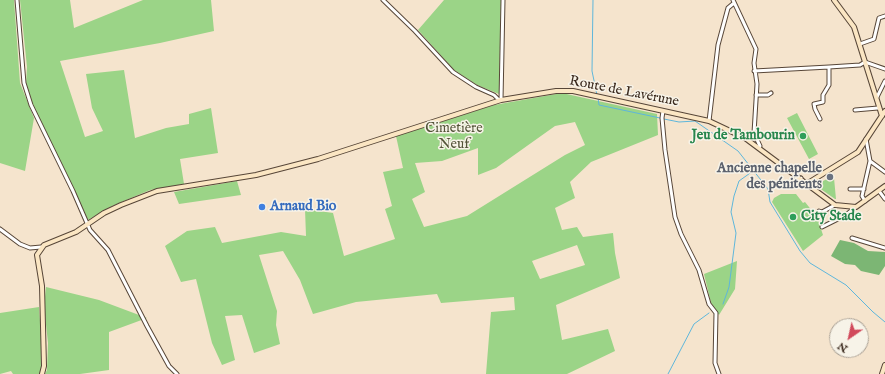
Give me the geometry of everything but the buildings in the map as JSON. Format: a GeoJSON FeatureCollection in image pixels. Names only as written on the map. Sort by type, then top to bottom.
{"type":"FeatureCollection","features":[{"type":"Feature","properties":{"kind":"street"},"geometry":{"type":"LineString","coordinates":[[17,0],[26,92],[90,230],[108,250],[169,366],[177,374]]}},
{"type":"Feature","properties":{"kind":"street"},"geometry":{"type":"LineString","coordinates":[[384,0],[407,22],[453,72],[476,87],[494,95],[500,100]]}},
{"type":"Feature","properties":{"kind":"street"},"geometry":{"type":"LineString","coordinates":[[500,100],[503,0]]}},
{"type":"Feature","properties":{"kind":"street"},"geometry":{"type":"LineString","coordinates":[[834,0],[851,22],[860,44],[877,97],[878,108],[883,118]]}},
{"type":"Feature","properties":{"kind":"street"},"geometry":{"type":"LineString","coordinates":[[709,121],[718,45],[728,8],[734,1],[756,48],[754,71],[757,84],[754,133],[760,146],[759,148]]}},
{"type":"Feature","properties":{"kind":"street"},"geometry":{"type":"LineString","coordinates":[[860,44],[874,39],[879,18],[885,16]]}},
{"type":"Feature","properties":{"kind":"street"},"geometry":{"type":"LineString","coordinates":[[754,71],[860,65],[865,62],[885,69]]}},
{"type":"Feature","properties":{"kind":"street"},"geometry":{"type":"LineString","coordinates":[[820,119],[814,104],[823,102],[823,95],[829,85],[829,67]]}},
{"type":"Feature","properties":{"kind":"street"},"geometry":{"type":"LineString","coordinates":[[877,97],[885,81]]}},
{"type":"Feature","properties":{"kind":"street","name":"Route de Lavérune"},"geometry":{"type":"LineString","coordinates":[[41,247],[76,232],[121,205],[157,191],[256,175],[318,159],[500,100],[566,91],[709,121],[745,138],[801,178],[835,205]]}},
{"type":"Feature","properties":{"kind":"street"},"geometry":{"type":"LineString","coordinates":[[756,95],[768,95],[771,93]]}},
{"type":"Feature","properties":{"kind":"street"},"geometry":{"type":"LineString","coordinates":[[855,110],[878,108]]}},
{"type":"Feature","properties":{"kind":"street"},"geometry":{"type":"LineString","coordinates":[[663,111],[662,118],[665,150],[675,217],[681,234],[699,270],[709,304],[716,313],[715,362],[719,374]]}},
{"type":"Feature","properties":{"kind":"street"},"geometry":{"type":"LineString","coordinates":[[858,152],[866,139],[883,118],[885,111]]}},
{"type":"Feature","properties":{"kind":"street"},"geometry":{"type":"LineString","coordinates":[[865,201],[862,196],[867,181],[870,161],[866,139]]}},
{"type":"Feature","properties":{"kind":"street"},"geometry":{"type":"LineString","coordinates":[[808,184],[858,152],[869,149]]}},
{"type":"Feature","properties":{"kind":"street"},"geometry":{"type":"LineString","coordinates":[[870,161],[885,172]]}},
{"type":"Feature","properties":{"kind":"street"},"geometry":{"type":"LineString","coordinates":[[797,182],[801,178]]}},
{"type":"Feature","properties":{"kind":"street"},"geometry":{"type":"LineString","coordinates":[[867,181],[872,181]]}},
{"type":"Feature","properties":{"kind":"street"},"geometry":{"type":"LineString","coordinates":[[822,227],[846,215],[852,208],[865,201],[885,186]]}},
{"type":"Feature","properties":{"kind":"street"},"geometry":{"type":"LineString","coordinates":[[850,189],[864,189]]}},
{"type":"Feature","properties":{"kind":"street"},"geometry":{"type":"LineString","coordinates":[[879,191],[885,199]]}},
{"type":"Feature","properties":{"kind":"street"},"geometry":{"type":"LineString","coordinates":[[819,211],[822,212],[835,205],[852,208]]}},
{"type":"Feature","properties":{"kind":"street"},"geometry":{"type":"LineString","coordinates":[[0,229],[20,244],[30,248],[41,247]]}},
{"type":"Feature","properties":{"kind":"street"},"geometry":{"type":"LineString","coordinates":[[852,238],[885,248]]}},
{"type":"Feature","properties":{"kind":"street"},"geometry":{"type":"LineString","coordinates":[[41,247],[37,254],[42,286],[44,366],[42,374]]}},
{"type":"Feature","properties":{"kind":"street"},"geometry":{"type":"LineString","coordinates":[[882,374],[885,365]]}},
{"type":"Feature","properties":{"kind":"green space"},"geometry":{"type":"Polygon","coordinates":[[[0,0],[14,0],[20,83],[34,118],[25,171],[0,163],[0,0]]]}},
{"type":"Feature","properties":{"kind":"green space"},"geometry":{"type":"Polygon","coordinates":[[[20,0],[70,0],[74,28],[143,0],[211,0],[214,31],[160,43],[60,61],[85,137],[103,131],[92,108],[86,74],[124,70],[135,138],[166,128],[189,124],[189,114],[211,108],[218,153],[180,159],[184,184],[150,190],[112,206],[88,220],[32,103],[26,84],[27,67],[20,0]]]}},
{"type":"Feature","properties":{"kind":"green space"},"geometry":{"type":"Polygon","coordinates":[[[444,0],[501,0],[499,94],[477,85],[454,70],[418,30],[444,0]]]}},
{"type":"Feature","properties":{"kind":"green space","name":"Cimetière Neuf"},"geometry":{"type":"Polygon","coordinates":[[[562,93],[657,114],[658,135],[591,162],[570,182],[575,198],[555,208],[562,230],[577,227],[583,237],[613,233],[620,278],[556,305],[562,340],[608,329],[615,351],[567,374],[486,374],[491,312],[515,310],[514,297],[441,303],[437,294],[356,302],[313,314],[300,280],[283,251],[259,255],[277,311],[276,325],[280,344],[254,353],[242,315],[225,316],[235,360],[222,365],[212,343],[196,279],[181,282],[165,246],[187,231],[215,227],[222,243],[281,232],[306,236],[305,209],[333,213],[344,256],[395,239],[385,209],[392,206],[383,172],[403,168],[396,136],[494,105],[562,93]],[[575,122],[555,126],[496,168],[478,175],[478,148],[442,161],[415,163],[425,192],[412,199],[424,227],[467,216],[565,155],[585,145],[575,122]],[[577,245],[532,261],[540,279],[585,265],[577,245]]]}},
{"type":"Feature","properties":{"kind":"green space","name":"Jeu de Tambourin"},"geometry":{"type":"Polygon","coordinates":[[[797,113],[818,154],[809,159],[787,118],[797,113]]]}},
{"type":"Feature","properties":{"kind":"green space"},"geometry":{"type":"Polygon","coordinates":[[[834,178],[836,199],[815,185],[827,179],[829,181],[834,178]]]}},
{"type":"Feature","properties":{"kind":"green space"},"geometry":{"type":"Polygon","coordinates":[[[237,181],[241,195],[179,204],[174,192],[237,181]]]}},
{"type":"Feature","properties":{"kind":"green space"},"geometry":{"type":"Polygon","coordinates":[[[781,194],[796,194],[803,203],[805,202],[813,212],[817,211],[819,215],[817,217],[823,235],[803,251],[772,202],[774,198],[781,194]]]}},
{"type":"Feature","properties":{"kind":"green space"},"geometry":{"type":"Polygon","coordinates":[[[840,240],[854,243],[868,251],[885,252],[885,266],[879,275],[861,271],[855,265],[845,264],[831,256],[840,240]]]}},
{"type":"Feature","properties":{"kind":"green space"},"geometry":{"type":"Polygon","coordinates":[[[737,261],[735,289],[719,315],[711,303],[704,274],[737,261]]]}},
{"type":"Feature","properties":{"kind":"green space"},"geometry":{"type":"Polygon","coordinates":[[[46,287],[99,300],[147,318],[109,332],[109,370],[80,374],[45,374],[47,370],[48,343],[44,306],[46,287]]]}},
{"type":"Feature","properties":{"kind":"green space"},"geometry":{"type":"Polygon","coordinates":[[[39,307],[42,347],[40,374],[13,374],[11,371],[0,374],[0,313],[39,307]]]}},
{"type":"Feature","properties":{"kind":"waterway"},"geometry":{"type":"LineString","coordinates":[[593,0],[592,71],[597,95]]}},
{"type":"Feature","properties":{"kind":"waterway"},"geometry":{"type":"LineString","coordinates":[[598,98],[599,105],[660,118]]}},
{"type":"Feature","properties":{"kind":"waterway"},"geometry":{"type":"LineString","coordinates":[[664,119],[679,122],[695,121],[738,151],[768,189],[770,202],[800,251],[810,263],[846,285],[885,322]]}},
{"type":"Feature","properties":{"kind":"waterway"},"geometry":{"type":"LineString","coordinates":[[723,304],[729,287],[736,233],[731,212],[734,196],[739,181],[753,171]]}},
{"type":"Feature","properties":{"kind":"waterway"},"geometry":{"type":"LineString","coordinates":[[668,374],[694,324],[709,313]]}},
{"type":"Feature","properties":{"kind":"place","name":"Jeu de Tambourin"},"geometry":{"type":"Point","coordinates":[803,136]}},
{"type":"Feature","properties":{"kind":"place","name":"Ancienne chapelle des pénitents"},"geometry":{"type":"Point","coordinates":[830,177]}},
{"type":"Feature","properties":{"kind":"place","name":"Arnaud Bio"},"geometry":{"type":"Point","coordinates":[262,207]}},
{"type":"Feature","properties":{"kind":"place","name":"City Stade"},"geometry":{"type":"Point","coordinates":[793,217]}}]}
